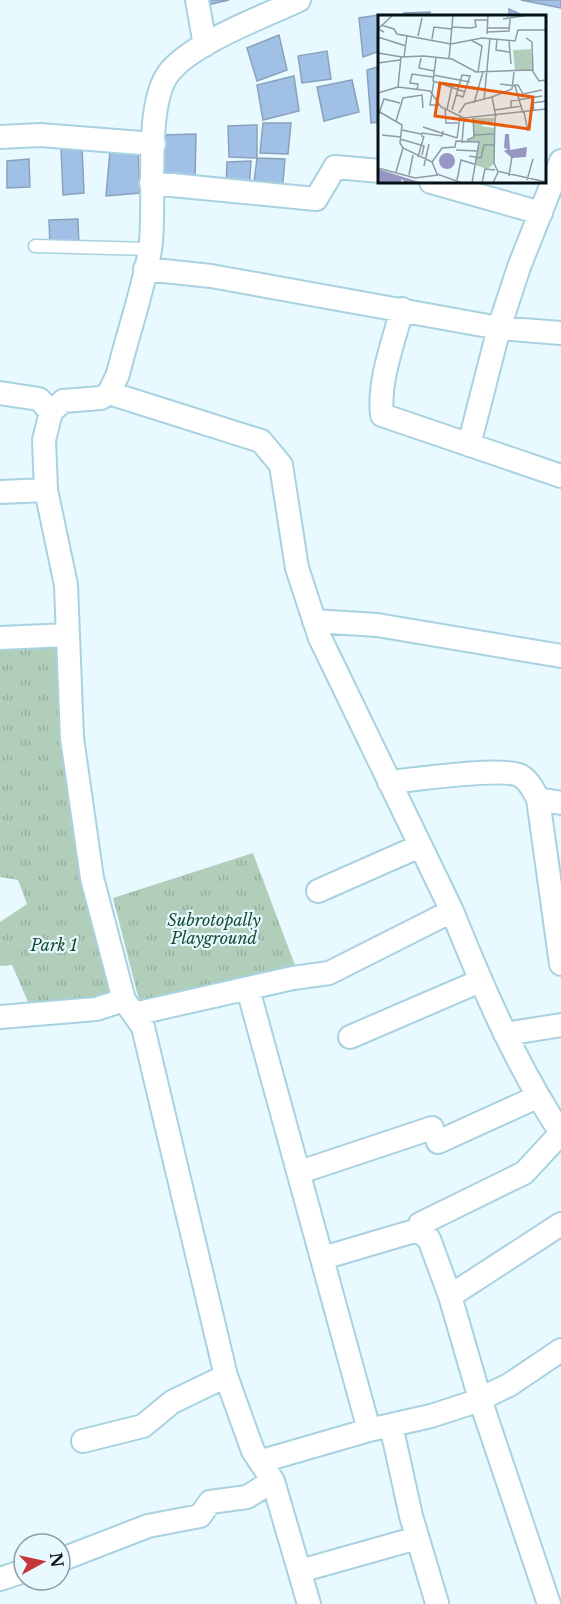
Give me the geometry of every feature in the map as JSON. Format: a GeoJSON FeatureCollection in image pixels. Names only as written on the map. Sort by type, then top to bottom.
{"type":"FeatureCollection","features":[{"type":"Feature","properties":{"kind":"street"},"geometry":{"type":"LineString","coordinates":[[196,0],[205,45]]}},
{"type":"Feature","properties":{"kind":"street"},"geometry":{"type":"LineString","coordinates":[[299,0],[205,45],[168,74],[161,90],[154,144],[148,259],[118,374],[109,393],[101,398],[63,401],[51,412],[44,440],[46,490],[66,585],[72,738],[92,878],[129,1007],[143,1027],[226,1376],[253,1451],[267,1471],[309,1604]]}},
{"type":"Feature","properties":{"kind":"street"},"geometry":{"type":"LineString","coordinates":[[0,137],[40,135],[154,144]]}},
{"type":"Feature","properties":{"kind":"street"},"geometry":{"type":"LineString","coordinates":[[469,445],[499,328],[519,267],[561,161]]}},
{"type":"Feature","properties":{"kind":"street"},"geometry":{"type":"LineString","coordinates":[[151,183],[316,199],[335,167],[378,171]]}},
{"type":"Feature","properties":{"kind":"street"},"geometry":{"type":"LineString","coordinates":[[435,183],[541,213]]}},
{"type":"Feature","properties":{"kind":"street"},"geometry":{"type":"LineString","coordinates":[[148,259],[211,276],[499,328],[561,333]]}},
{"type":"Feature","properties":{"kind":"street"},"geometry":{"type":"LineString","coordinates":[[402,309],[388,368],[381,406],[382,415],[561,476]]}},
{"type":"Feature","properties":{"kind":"street"},"geometry":{"type":"LineString","coordinates":[[0,393],[39,399],[51,412]]}},
{"type":"Feature","properties":{"kind":"street"},"geometry":{"type":"LineString","coordinates":[[109,393],[261,441],[280,465],[285,480],[297,568],[314,621],[452,911],[480,981],[505,1034],[537,1097],[561,1133],[524,1173],[420,1224]]}},
{"type":"Feature","properties":{"kind":"street"},"geometry":{"type":"LineString","coordinates":[[0,492],[46,490]]}},
{"type":"Feature","properties":{"kind":"street"},"geometry":{"type":"LineString","coordinates":[[314,621],[376,625],[561,656]]}},
{"type":"Feature","properties":{"kind":"street"},"geometry":{"type":"LineString","coordinates":[[0,638],[68,635]]}},
{"type":"Feature","properties":{"kind":"street"},"geometry":{"type":"LineString","coordinates":[[389,782],[456,775],[512,773],[528,783],[538,799],[561,964]]}},
{"type":"Feature","properties":{"kind":"street"},"geometry":{"type":"LineString","coordinates":[[538,799],[561,803]]}},
{"type":"Feature","properties":{"kind":"street"},"geometry":{"type":"LineString","coordinates":[[318,891],[420,846]]}},
{"type":"Feature","properties":{"kind":"street"},"geometry":{"type":"LineString","coordinates":[[0,1017],[129,1007],[248,989],[329,973],[452,911]]}},
{"type":"Feature","properties":{"kind":"street"},"geometry":{"type":"LineString","coordinates":[[350,1037],[480,981]]}},
{"type":"Feature","properties":{"kind":"street"},"geometry":{"type":"LineString","coordinates":[[248,989],[369,1430]]}},
{"type":"Feature","properties":{"kind":"street"},"geometry":{"type":"LineString","coordinates":[[505,1034],[561,1025]]}},
{"type":"Feature","properties":{"kind":"street"},"geometry":{"type":"LineString","coordinates":[[300,1173],[435,1135],[537,1097]]}},
{"type":"Feature","properties":{"kind":"street"},"geometry":{"type":"LineString","coordinates":[[450,1296],[561,1224]]}},
{"type":"Feature","properties":{"kind":"street"},"geometry":{"type":"LineString","coordinates":[[323,1258],[411,1232],[420,1232],[429,1239],[450,1296],[480,1399],[549,1604]]}},
{"type":"Feature","properties":{"kind":"street"},"geometry":{"type":"LineString","coordinates":[[72,1555],[148,1526],[200,1516],[210,1502],[247,1497],[267,1471],[369,1430],[431,1416],[480,1399],[538,1368],[561,1350]]}},
{"type":"Feature","properties":{"kind":"street"},"geometry":{"type":"LineString","coordinates":[[84,1441],[143,1426],[172,1402],[226,1376]]}},
{"type":"Feature","properties":{"kind":"street"},"geometry":{"type":"LineString","coordinates":[[391,1425],[417,1538],[440,1604]]}},
{"type":"Feature","properties":{"kind":"street"},"geometry":{"type":"LineString","coordinates":[[300,1571],[417,1538]]}},
{"type":"Feature","properties":{"kind":"lane"},"geometry":{"type":"LineString","coordinates":[[35,246],[87,249],[148,259]]}},
{"type":"Feature","properties":{"kind":"green space","name":"Park 1"},"geometry":{"type":"Polygon","coordinates":[[[59,643],[117,994],[31,1009],[12,965],[0,966],[0,922],[27,904],[18,880],[0,877],[0,645],[59,643]]]}},
{"type":"Feature","properties":{"kind":"green space","name":"Subrotopally Playground"},"geometry":{"type":"Polygon","coordinates":[[[253,853],[296,968],[142,1012],[113,898],[253,853]]]}},
{"type":"Feature","properties":{"kind":"building"},"geometry":{"type":"Polygon","coordinates":[[[203,0],[229,0],[203,6],[203,0]]]}},
{"type":"Feature","properties":{"kind":"building"},"geometry":{"type":"Polygon","coordinates":[[[521,0],[561,0],[561,8],[521,0]]]}},
{"type":"Feature","properties":{"kind":"building"},"geometry":{"type":"Polygon","coordinates":[[[509,9],[522,15],[509,15],[509,9]]]}},
{"type":"Feature","properties":{"kind":"building"},"geometry":{"type":"Polygon","coordinates":[[[430,12],[429,15],[404,15],[404,13],[430,12]]]}},
{"type":"Feature","properties":{"kind":"building"},"geometry":{"type":"Polygon","coordinates":[[[378,15],[378,52],[363,57],[359,18],[378,15]]]}},
{"type":"Feature","properties":{"kind":"building"},"geometry":{"type":"Polygon","coordinates":[[[279,35],[287,70],[257,81],[247,48],[279,35]]]}},
{"type":"Feature","properties":{"kind":"building"},"geometry":{"type":"Polygon","coordinates":[[[327,51],[331,79],[302,83],[298,56],[327,51]]]}},
{"type":"Feature","properties":{"kind":"building"},"geometry":{"type":"Polygon","coordinates":[[[378,67],[378,122],[371,123],[367,70],[378,67]]]}},
{"type":"Feature","properties":{"kind":"building"},"geometry":{"type":"Polygon","coordinates":[[[294,76],[299,111],[263,120],[257,85],[294,76]]]}},
{"type":"Feature","properties":{"kind":"building"},"geometry":{"type":"Polygon","coordinates":[[[352,80],[359,112],[324,121],[317,87],[352,80]]]}},
{"type":"Feature","properties":{"kind":"building"},"geometry":{"type":"Polygon","coordinates":[[[263,123],[291,123],[288,154],[260,153],[263,123]]]}},
{"type":"Feature","properties":{"kind":"building"},"geometry":{"type":"Polygon","coordinates":[[[257,125],[257,158],[229,157],[228,126],[257,125]]]}},
{"type":"Feature","properties":{"kind":"building"},"geometry":{"type":"Polygon","coordinates":[[[196,134],[195,181],[161,181],[159,135],[196,134]]]}},
{"type":"Feature","properties":{"kind":"building"},"geometry":{"type":"Polygon","coordinates":[[[82,147],[84,193],[63,195],[61,148],[82,147]]]}},
{"type":"Feature","properties":{"kind":"building"},"geometry":{"type":"Polygon","coordinates":[[[110,151],[138,151],[140,193],[106,196],[110,151]]]}},
{"type":"Feature","properties":{"kind":"building"},"geometry":{"type":"Polygon","coordinates":[[[257,158],[285,159],[282,193],[253,191],[257,158]]]}},
{"type":"Feature","properties":{"kind":"building"},"geometry":{"type":"Polygon","coordinates":[[[29,159],[30,187],[7,188],[7,161],[29,159]]]}},
{"type":"Feature","properties":{"kind":"building"},"geometry":{"type":"Polygon","coordinates":[[[251,161],[249,190],[226,190],[227,162],[251,161]]]}},
{"type":"Feature","properties":{"kind":"building"},"geometry":{"type":"Polygon","coordinates":[[[78,219],[79,247],[50,247],[49,220],[78,219]]]}}]}
